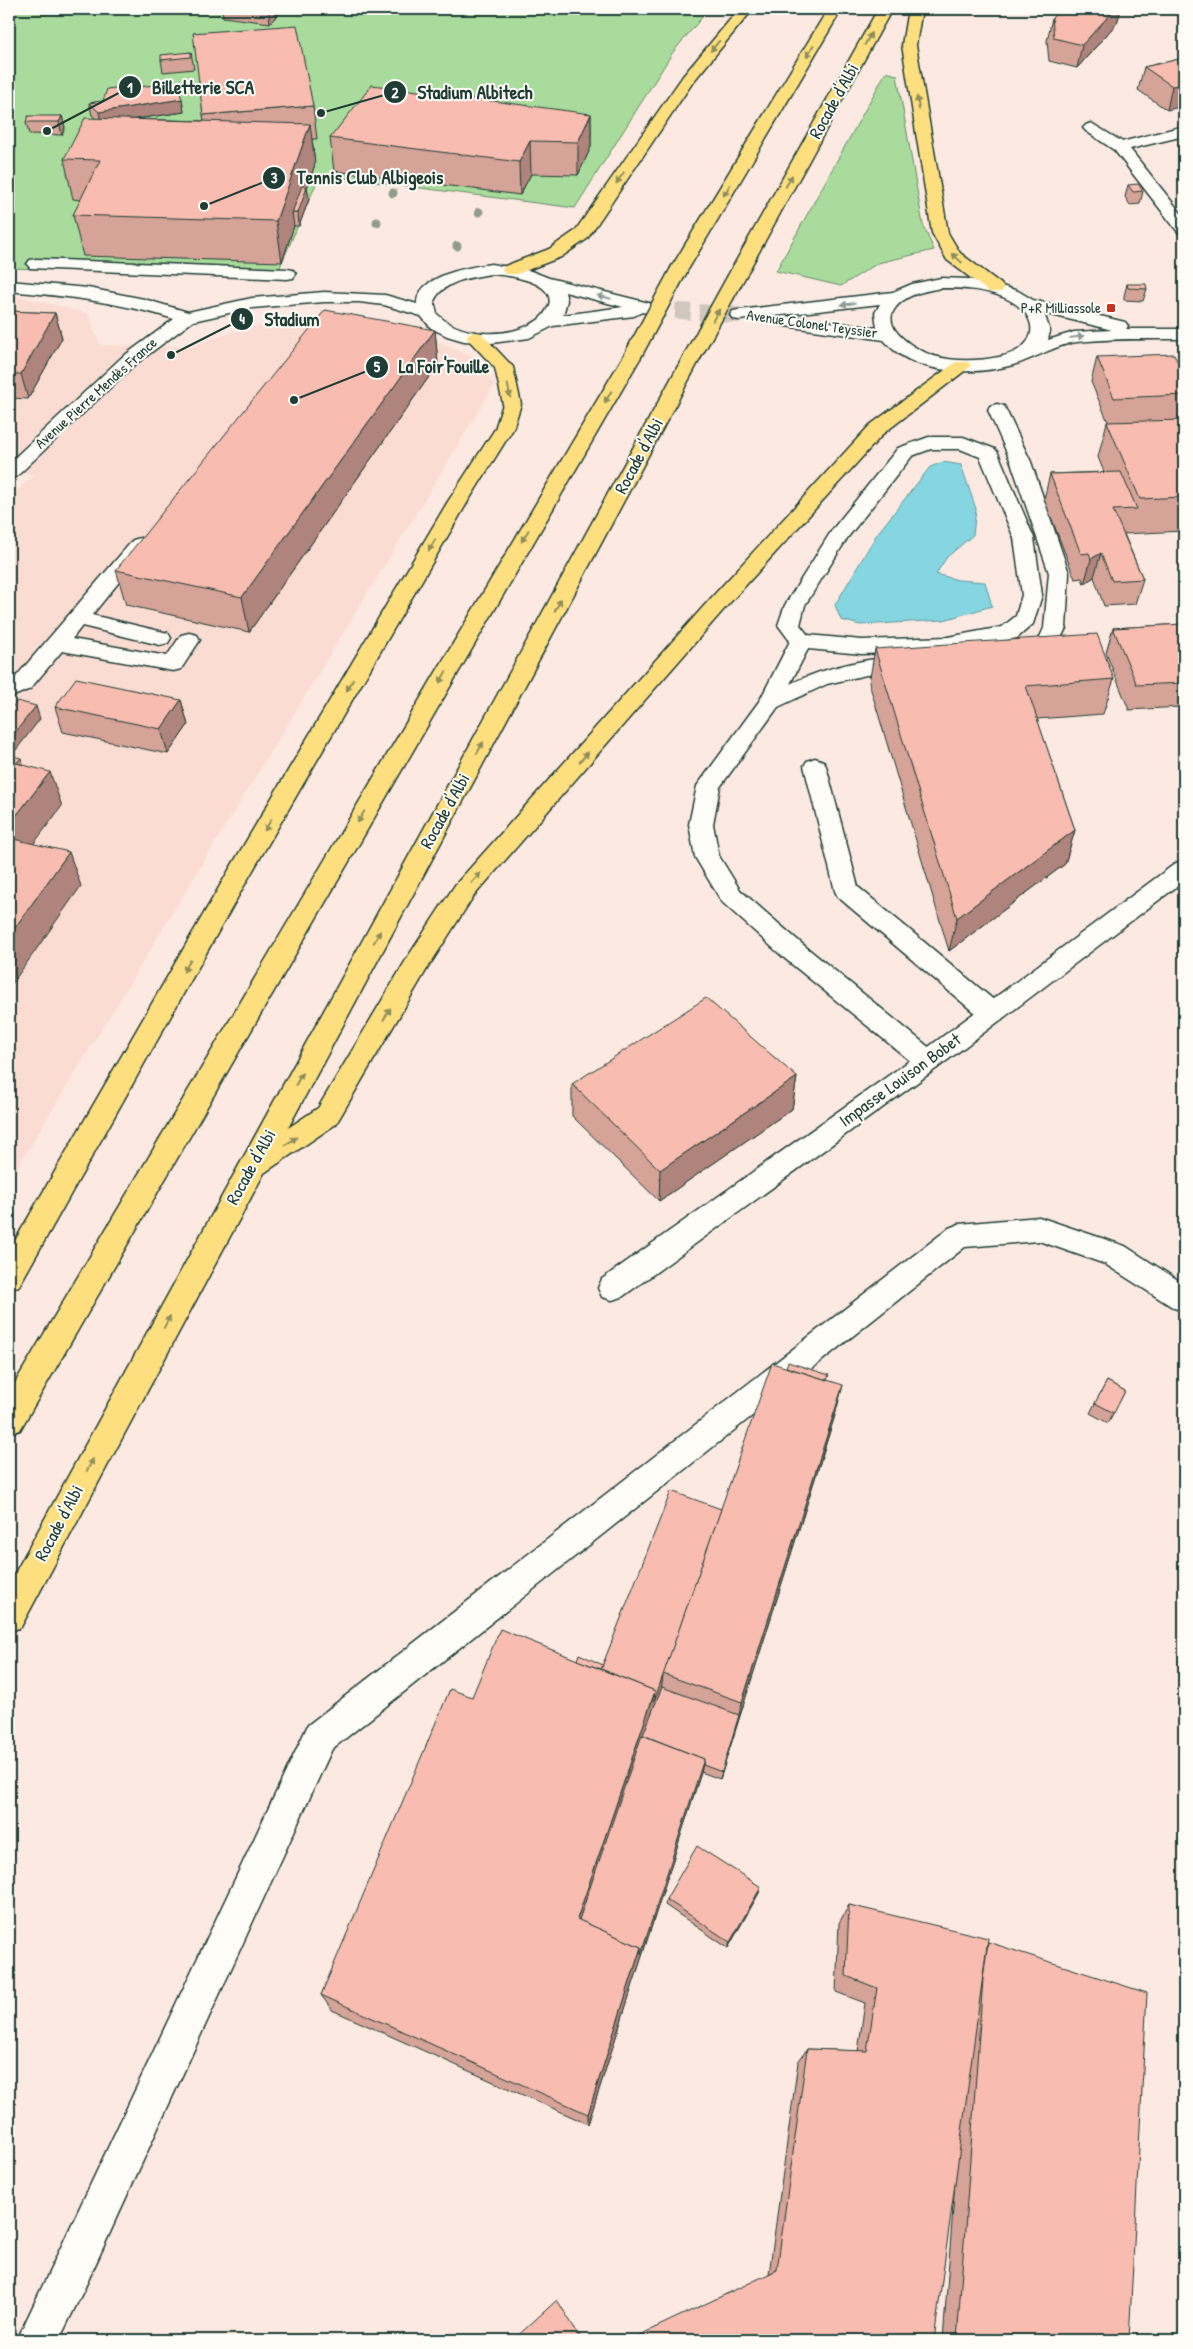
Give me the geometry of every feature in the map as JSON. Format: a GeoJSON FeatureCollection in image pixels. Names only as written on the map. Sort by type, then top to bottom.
{"type":"FeatureCollection","features":[{"type":"Feature","properties":{"kind":"highway"},"geometry":{"type":"LineString","coordinates":[[511,270],[555,253],[581,235],[688,79],[746,9]]}},
{"type":"Feature","properties":{"kind":"highway"},"geometry":{"type":"LineString","coordinates":[[9,1420],[633,355],[680,268],[835,9]]}},
{"type":"Feature","properties":{"kind":"highway","name":"Rocade d'Albi"},"geometry":{"type":"LineString","coordinates":[[9,1616],[250,1168],[740,270],[885,9]]}},
{"type":"Feature","properties":{"kind":"highway"},"geometry":{"type":"LineString","coordinates":[[915,9],[909,45],[940,233],[953,256],[995,288]]}},
{"type":"Feature","properties":{"kind":"highway"},"geometry":{"type":"LineString","coordinates":[[9,1277],[238,876],[457,503],[504,429],[512,404],[504,367],[475,337]]}},
{"type":"Feature","properties":{"kind":"highway"},"geometry":{"type":"LineString","coordinates":[[250,1168],[327,1116],[418,962],[464,892],[719,602],[877,429],[962,366]]}},
{"type":"Feature","properties":{"kind":"main road"},"geometry":{"type":"LineString","coordinates":[[1091,128],[1120,147],[1183,225]]}},
{"type":"Feature","properties":{"kind":"main road"},"geometry":{"type":"LineString","coordinates":[[1120,147],[1184,131]]}},
{"type":"Feature","properties":{"kind":"main road"},"geometry":{"type":"LineString","coordinates":[[36,264],[288,274]]}},
{"type":"Feature","properties":{"kind":"main road"},"geometry":{"type":"LineString","coordinates":[[359,297],[485,270],[511,270],[530,275],[545,282],[651,309],[546,322]]}},
{"type":"Feature","properties":{"kind":"main road"},"geometry":{"type":"LineString","coordinates":[[427,312],[426,302],[430,293],[452,277]]}},
{"type":"Feature","properties":{"kind":"main road"},"geometry":{"type":"LineString","coordinates":[[9,286],[88,293],[144,304],[187,317],[218,309],[293,298],[359,297],[385,300],[427,312],[444,328],[475,337],[495,338],[515,336],[533,330],[546,322],[555,313],[558,302],[554,292],[545,282]]}},
{"type":"Feature","properties":{"kind":"main road"},"geometry":{"type":"LineString","coordinates":[[1150,333],[1027,304],[995,288],[968,284],[940,283],[916,288],[896,297],[886,308],[883,322],[888,335],[900,346],[917,356],[962,366],[989,365],[1013,360],[1030,351],[1074,337],[1150,333],[1184,334]]}},
{"type":"Feature","properties":{"kind":"main road","name":"Avenue Colonel Teyssier"},"geometry":{"type":"LineString","coordinates":[[888,335],[739,315],[896,297]]}},
{"type":"Feature","properties":{"kind":"main road"},"geometry":{"type":"LineString","coordinates":[[1027,304],[1037,314],[1042,325],[1041,339],[1030,351]]}},
{"type":"Feature","properties":{"kind":"main road","name":"Avenue Pierre Mendès France"},"geometry":{"type":"LineString","coordinates":[[9,473],[127,362],[187,317]]}},
{"type":"Feature","properties":{"kind":"main road"},"geometry":{"type":"LineString","coordinates":[[997,410],[1021,462],[1060,572],[1055,628],[1044,651],[1006,660]]}},
{"type":"Feature","properties":{"kind":"main road"},"geometry":{"type":"LineString","coordinates":[[929,443],[963,443],[988,453],[1024,538],[1032,595],[1026,619],[1009,633],[948,644],[862,647],[800,641],[789,625],[795,605],[839,534],[905,452],[929,443]]}},
{"type":"Feature","properties":{"kind":"main road"},"geometry":{"type":"LineString","coordinates":[[9,691],[22,684],[153,527]]}},
{"type":"Feature","properties":{"kind":"main road"},"geometry":{"type":"LineString","coordinates":[[76,618],[160,638]]}},
{"type":"Feature","properties":{"kind":"main road"},"geometry":{"type":"LineString","coordinates":[[57,643],[173,664],[189,640]]}},
{"type":"Feature","properties":{"kind":"main road"},"geometry":{"type":"LineString","coordinates":[[800,641],[770,702],[709,786],[700,824],[707,857],[731,896],[792,950],[928,1061]]}},
{"type":"Feature","properties":{"kind":"main road"},"geometry":{"type":"LineString","coordinates":[[770,702],[822,678],[866,668],[969,662]]}},
{"type":"Feature","properties":{"kind":"main road"},"geometry":{"type":"LineString","coordinates":[[815,766],[848,891],[992,1012]]}},
{"type":"Feature","properties":{"kind":"main road","name":"Impasse Louison Bobet"},"geometry":{"type":"LineString","coordinates":[[612,1288],[928,1061],[1184,869]]}},
{"type":"Feature","properties":{"kind":"main road"},"geometry":{"type":"LineString","coordinates":[[37,2340],[71,2273],[320,1738],[958,1236],[1039,1228],[1115,1255],[1184,1299]]}},
{"type":"Feature","properties":{"kind":"shaded area"},"geometry":{"type":"Polygon","coordinates":[[[9,294],[88,313],[100,345],[190,347],[247,327],[334,318],[429,337],[472,357],[495,384],[9,1181],[9,499],[35,474],[9,473],[9,294]]]}},
{"type":"Feature","properties":{"kind":"green space"},"geometry":{"type":"Polygon","coordinates":[[[9,9],[709,9],[673,52],[575,208],[320,175],[279,269],[70,270],[9,268],[9,9]]]}},
{"type":"Feature","properties":{"kind":"green space"},"geometry":{"type":"Polygon","coordinates":[[[886,72],[897,75],[923,225],[934,250],[878,263],[841,286],[776,271],[886,72]]]}},
{"type":"Feature","properties":{"kind":"water"},"geometry":{"type":"Polygon","coordinates":[[[943,462],[961,465],[976,509],[973,535],[947,557],[936,574],[958,580],[985,582],[992,606],[944,620],[860,625],[841,620],[835,605],[877,534],[930,467],[943,462]]]}},
{"type":"Feature","properties":{"kind":"building"},"geometry":{"type":"Polygon","coordinates":[[[1061,9],[1115,9],[1082,45],[1054,38],[1052,18],[1061,9]]]}},
{"type":"Feature","properties":{"kind":"building"},"geometry":{"type":"Polygon","coordinates":[[[297,25],[313,106],[203,115],[193,33],[297,25]]]}},
{"type":"Feature","properties":{"kind":"building"},"geometry":{"type":"Polygon","coordinates":[[[191,52],[191,57],[161,60],[161,55],[191,52]]]}},
{"type":"Feature","properties":{"kind":"building"},"geometry":{"type":"Polygon","coordinates":[[[1184,58],[1184,79],[1180,80],[1184,84],[1172,86],[1144,67],[1184,58]]]}},
{"type":"Feature","properties":{"kind":"building"},"geometry":{"type":"Polygon","coordinates":[[[176,82],[182,99],[99,112],[89,103],[103,101],[107,89],[131,86],[132,88],[176,82]]]}},
{"type":"Feature","properties":{"kind":"building"},"geometry":{"type":"Polygon","coordinates":[[[372,85],[591,114],[578,142],[530,141],[519,162],[330,138],[372,85]]]}},
{"type":"Feature","properties":{"kind":"building"},"geometry":{"type":"Polygon","coordinates":[[[28,116],[62,116],[59,122],[26,122],[28,116]]]}},
{"type":"Feature","properties":{"kind":"building"},"geometry":{"type":"Polygon","coordinates":[[[85,118],[310,124],[276,221],[73,215],[100,160],[64,159],[85,118]]]}},
{"type":"Feature","properties":{"kind":"building"},"geometry":{"type":"Polygon","coordinates":[[[1138,184],[1143,191],[1133,192],[1128,185],[1138,184]]]}},
{"type":"Feature","properties":{"kind":"building"},"geometry":{"type":"Polygon","coordinates":[[[302,186],[307,187],[298,213],[292,213],[302,186]]]}},
{"type":"Feature","properties":{"kind":"building"},"geometry":{"type":"Polygon","coordinates":[[[1127,284],[1146,284],[1147,289],[1128,288],[1127,284]]]}},
{"type":"Feature","properties":{"kind":"building"},"geometry":{"type":"Polygon","coordinates":[[[325,310],[435,330],[242,597],[116,570],[325,310]]]}},
{"type":"Feature","properties":{"kind":"building"},"geometry":{"type":"Polygon","coordinates":[[[9,311],[55,313],[21,374],[9,374],[9,311]]]}},
{"type":"Feature","properties":{"kind":"building"},"geometry":{"type":"Polygon","coordinates":[[[1174,354],[1184,376],[1184,395],[1114,398],[1097,357],[1174,354]]]}},
{"type":"Feature","properties":{"kind":"building"},"geometry":{"type":"Polygon","coordinates":[[[1184,420],[1184,497],[1140,499],[1107,422],[1184,420]]]}},
{"type":"Feature","properties":{"kind":"building"},"geometry":{"type":"Polygon","coordinates":[[[1121,472],[1137,509],[1113,510],[1143,579],[1112,581],[1101,553],[1091,559],[1089,553],[1081,554],[1050,474],[1121,472]]]}},
{"type":"Feature","properties":{"kind":"building"},"geometry":{"type":"Polygon","coordinates":[[[1184,624],[1184,683],[1137,685],[1113,628],[1184,624]]]}},
{"type":"Feature","properties":{"kind":"building"},"geometry":{"type":"Polygon","coordinates":[[[1097,634],[1114,679],[1026,686],[1075,830],[957,918],[875,649],[1097,634]]]}},
{"type":"Feature","properties":{"kind":"building"},"geometry":{"type":"Polygon","coordinates":[[[76,678],[181,700],[161,729],[55,707],[76,678]]]}},
{"type":"Feature","properties":{"kind":"building"},"geometry":{"type":"Polygon","coordinates":[[[17,701],[36,706],[9,740],[9,711],[17,701]]]}},
{"type":"Feature","properties":{"kind":"building"},"geometry":{"type":"Polygon","coordinates":[[[9,755],[21,758],[16,763],[50,772],[9,825],[9,755]]]}},
{"type":"Feature","properties":{"kind":"building"},"geometry":{"type":"Polygon","coordinates":[[[9,838],[69,852],[9,936],[9,838]]]}},
{"type":"Feature","properties":{"kind":"building"},"geometry":{"type":"Polygon","coordinates":[[[706,998],[797,1077],[660,1170],[572,1084],[706,998]]]}},
{"type":"Feature","properties":{"kind":"building"},"geometry":{"type":"Polygon","coordinates":[[[788,1362],[829,1375],[827,1380],[786,1367],[788,1362]]]}},
{"type":"Feature","properties":{"kind":"building"},"geometry":{"type":"Polygon","coordinates":[[[772,1363],[843,1385],[742,1702],[663,1674],[772,1363]]]}},
{"type":"Feature","properties":{"kind":"building"},"geometry":{"type":"Polygon","coordinates":[[[1107,1381],[1125,1391],[1114,1413],[1095,1403],[1107,1381]]]}},
{"type":"Feature","properties":{"kind":"building"},"geometry":{"type":"Polygon","coordinates":[[[671,1491],[721,1509],[654,1701],[655,1691],[601,1669],[671,1491]]]}},
{"type":"Feature","properties":{"kind":"building"},"geometry":{"type":"Polygon","coordinates":[[[500,1629],[655,1691],[577,1919],[641,1947],[588,2114],[321,1995],[450,1689],[472,1697],[500,1629]]]}},
{"type":"Feature","properties":{"kind":"building"},"geometry":{"type":"Polygon","coordinates":[[[579,1654],[603,1665],[601,1669],[577,1660],[579,1654]]]}},
{"type":"Feature","properties":{"kind":"building"},"geometry":{"type":"Polygon","coordinates":[[[662,1687],[739,1715],[722,1772],[703,1765],[704,1759],[643,1735],[662,1687]]]}},
{"type":"Feature","properties":{"kind":"building"},"geometry":{"type":"Polygon","coordinates":[[[642,1735],[704,1759],[641,1954],[641,1947],[579,1920],[642,1735]]]}},
{"type":"Feature","properties":{"kind":"building"},"geometry":{"type":"Polygon","coordinates":[[[697,1846],[761,1887],[730,1942],[666,1899],[697,1846]]]}},
{"type":"Feature","properties":{"kind":"building"},"geometry":{"type":"Polygon","coordinates":[[[849,1905],[988,1938],[934,2340],[629,2340],[777,2270],[807,2049],[867,2051],[877,1988],[846,1976],[849,1905]]]}},
{"type":"Feature","properties":{"kind":"building"},"geometry":{"type":"Polygon","coordinates":[[[988,1942],[1147,1993],[1129,2340],[957,2340],[983,1979],[988,1942]]]}},
{"type":"Feature","properties":{"kind":"building"},"geometry":{"type":"Polygon","coordinates":[[[557,2300],[582,2340],[513,2340],[557,2300]]]}},
{"type":"Feature","properties":{"kind":"tunnel"},"geometry":{"type":"LineString","coordinates":[[651,309],[739,315]]}},
{"type":"Feature","properties":{"kind":"place","name":"Stadium Albitech"},"geometry":{"type":"Point","coordinates":[321,113]}},
{"type":"Feature","properties":{"kind":"place","name":"Billetterie SCA"},"geometry":{"type":"Point","coordinates":[47,131]}},
{"type":"Feature","properties":{"kind":"place","name":"Tennis Club Albigeois"},"geometry":{"type":"Point","coordinates":[204,206]}},
{"type":"Feature","properties":{"kind":"place","name":"P+R Milliassole"},"geometry":{"type":"Point","coordinates":[1111,308]}},
{"type":"Feature","properties":{"kind":"place","name":"Stadium"},"geometry":{"type":"Point","coordinates":[171,355]}},
{"type":"Feature","properties":{"kind":"place","name":"La Foir'Fouille"},"geometry":{"type":"Point","coordinates":[294,400]}}]}
